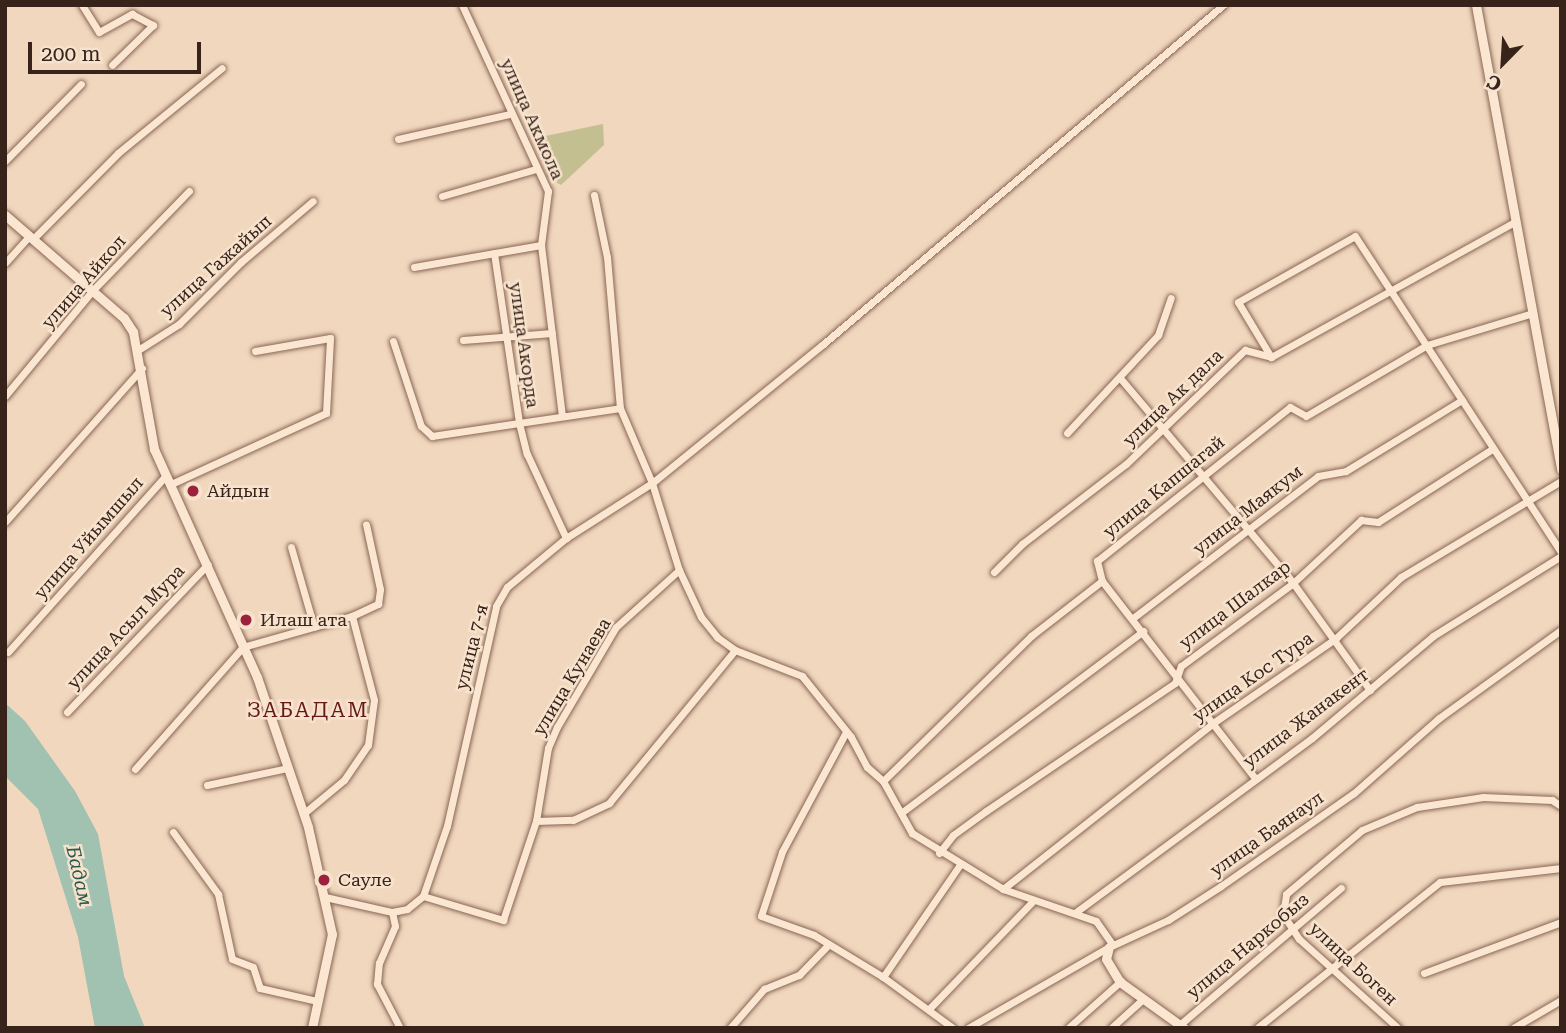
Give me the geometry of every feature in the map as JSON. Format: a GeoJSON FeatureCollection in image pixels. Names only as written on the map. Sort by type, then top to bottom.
{"type":"FeatureCollection","features":[{"type":"Feature","properties":{"kind":"street"},"geometry":{"type":"LineString","coordinates":[[82,5],[99,32],[132,14],[153,25],[112,65]]}},
{"type":"Feature","properties":{"kind":"street","name":"улица Акмола"},"geometry":{"type":"LineString","coordinates":[[462,5],[510,114],[548,191],[541,245],[562,416]]}},
{"type":"Feature","properties":{"kind":"street","name":"улица 7-я"},"geometry":{"type":"LineString","coordinates":[[423,896],[446,826],[496,606],[520,573],[566,538],[652,482],[822,345],[1223,5]]}},
{"type":"Feature","properties":{"kind":"street"},"geometry":{"type":"LineString","coordinates":[[1476,5],[1561,469]]}},
{"type":"Feature","properties":{"kind":"street"},"geometry":{"type":"LineString","coordinates":[[5,263],[118,153],[222,68]]}},
{"type":"Feature","properties":{"kind":"street"},"geometry":{"type":"LineString","coordinates":[[5,161],[81,84]]}},
{"type":"Feature","properties":{"kind":"street"},"geometry":{"type":"LineString","coordinates":[[398,139],[510,114]]}},
{"type":"Feature","properties":{"kind":"street"},"geometry":{"type":"LineString","coordinates":[[442,196],[536,169]]}},
{"type":"Feature","properties":{"kind":"street","name":"улица Айкол"},"geometry":{"type":"LineString","coordinates":[[5,396],[93,290],[189,191]]}},
{"type":"Feature","properties":{"kind":"street"},"geometry":{"type":"LineString","coordinates":[[594,195],[607,257],[620,408],[652,482],[679,570],[701,617],[735,650],[802,676],[846,732],[867,766],[883,781],[912,833],[959,866],[1003,889],[1096,921],[1111,946],[1109,970],[1180,1027]]}},
{"type":"Feature","properties":{"kind":"street","name":"улица Гажайып"},"geometry":{"type":"LineString","coordinates":[[138,349],[179,324],[241,262],[313,201]]}},
{"type":"Feature","properties":{"kind":"street"},"geometry":{"type":"LineString","coordinates":[[5,215],[124,318],[138,349],[147,421],[166,475],[243,647],[288,768],[325,897],[332,943],[312,1028]]}},
{"type":"Feature","properties":{"kind":"street"},"geometry":{"type":"LineString","coordinates":[[1515,222],[1391,290],[1271,357],[1238,302],[1350,236],[1357,239],[1391,290],[1427,345],[1561,554]]}},
{"type":"Feature","properties":{"kind":"street"},"geometry":{"type":"LineString","coordinates":[[414,267],[541,245]]}},
{"type":"Feature","properties":{"kind":"street","name":"улица Акорда"},"geometry":{"type":"LineString","coordinates":[[494,253],[519,423],[620,408]]}},
{"type":"Feature","properties":{"kind":"street"},"geometry":{"type":"LineString","coordinates":[[1067,433],[1158,335],[1171,298]]}},
{"type":"Feature","properties":{"kind":"street","name":"улица Капшагай"},"geometry":{"type":"LineString","coordinates":[[1102,581],[1097,561],[1290,407],[1306,416],[1427,345],[1533,313]]}},
{"type":"Feature","properties":{"kind":"street"},"geometry":{"type":"LineString","coordinates":[[463,340],[552,333]]}},
{"type":"Feature","properties":{"kind":"street"},"geometry":{"type":"LineString","coordinates":[[171,484],[326,413],[330,338],[255,351]]}},
{"type":"Feature","properties":{"kind":"street"},"geometry":{"type":"LineString","coordinates":[[393,341],[421,426],[432,436],[519,423],[527,454],[566,538]]}},
{"type":"Feature","properties":{"kind":"street","name":"улица Ак дала"},"geometry":{"type":"LineString","coordinates":[[994,572],[1022,544],[1126,464],[1245,350],[1271,357]]}},
{"type":"Feature","properties":{"kind":"street"},"geometry":{"type":"LineString","coordinates":[[5,522],[142,368]]}},
{"type":"Feature","properties":{"kind":"street"},"geometry":{"type":"LineString","coordinates":[[1120,378],[1165,428],[1247,533],[1293,583],[1336,638],[1370,690]]}},
{"type":"Feature","properties":{"kind":"street","name":"улица Маякум"},"geometry":{"type":"LineString","coordinates":[[1133,618],[1318,476],[1346,471],[1462,400]]}},
{"type":"Feature","properties":{"kind":"street","name":"улица Шалкар"},"geometry":{"type":"LineString","coordinates":[[939,853],[953,835],[986,811],[1175,683],[1181,666],[1293,583],[1361,520],[1378,522],[1492,449]]}},
{"type":"Feature","properties":{"kind":"street","name":"улица Уйымшыл"},"geometry":{"type":"LineString","coordinates":[[8,652],[166,475]]}},
{"type":"Feature","properties":{"kind":"street","name":"улица Кос Тура"},"geometry":{"type":"LineString","coordinates":[[1003,889],[1213,723],[1336,638],[1401,577],[1525,499],[1561,481]]}},
{"type":"Feature","properties":{"kind":"street"},"geometry":{"type":"LineString","coordinates":[[135,769],[243,647],[352,616],[378,604],[366,524]]}},
{"type":"Feature","properties":{"kind":"street"},"geometry":{"type":"LineString","coordinates":[[291,547],[314,627]]}},
{"type":"Feature","properties":{"kind":"street","name":"улица Жанакент"},"geometry":{"type":"LineString","coordinates":[[1076,912],[1370,690],[1433,636],[1561,554]]}},
{"type":"Feature","properties":{"kind":"street","name":"улица Асыл Мура"},"geometry":{"type":"LineString","coordinates":[[67,712],[90,693],[208,564]]}},
{"type":"Feature","properties":{"kind":"street","name":"улица Кунаева"},"geometry":{"type":"LineString","coordinates":[[423,896],[503,920],[536,821],[548,748],[557,727],[617,627],[679,570]]}},
{"type":"Feature","properties":{"kind":"street"},"geometry":{"type":"LineString","coordinates":[[883,781],[1031,636],[1102,581],[1179,675],[1254,777]]}},
{"type":"Feature","properties":{"kind":"street"},"geometry":{"type":"LineString","coordinates":[[303,814],[344,780],[368,746],[374,700],[352,616]]}},
{"type":"Feature","properties":{"kind":"street","name":"улица Баянаул"},"geometry":{"type":"LineString","coordinates":[[968,1028],[1111,946],[1168,920],[1354,793],[1439,718],[1561,630]]}},
{"type":"Feature","properties":{"kind":"street"},"geometry":{"type":"LineString","coordinates":[[901,813],[1143,631]]}},
{"type":"Feature","properties":{"kind":"street"},"geometry":{"type":"LineString","coordinates":[[536,821],[573,821],[609,803],[735,650]]}},
{"type":"Feature","properties":{"kind":"street"},"geometry":{"type":"LineString","coordinates":[[846,732],[782,852],[761,916],[814,935],[827,946],[883,977],[953,1028]]}},
{"type":"Feature","properties":{"kind":"street"},"geometry":{"type":"LineString","coordinates":[[207,785],[288,768]]}},
{"type":"Feature","properties":{"kind":"street","name":"улица Боген"},"geometry":{"type":"LineString","coordinates":[[1398,1028],[1330,969],[1293,927],[1283,914],[1286,894],[1362,830],[1417,807],[1483,797],[1552,800],[1561,806]]}},
{"type":"Feature","properties":{"kind":"street"},"geometry":{"type":"LineString","coordinates":[[173,832],[218,894],[232,959],[253,967],[260,988],[317,1001]]}},
{"type":"Feature","properties":{"kind":"street"},"geometry":{"type":"LineString","coordinates":[[883,977],[959,866]]}},
{"type":"Feature","properties":{"kind":"street"},"geometry":{"type":"LineString","coordinates":[[1257,1028],[1440,882],[1561,868]]}},
{"type":"Feature","properties":{"kind":"street","name":"улица Наркобыз"},"geometry":{"type":"LineString","coordinates":[[1180,1027],[1341,888]]}},
{"type":"Feature","properties":{"kind":"street"},"geometry":{"type":"LineString","coordinates":[[325,897],[393,915],[407,909],[423,896]]}},
{"type":"Feature","properties":{"kind":"street"},"geometry":{"type":"LineString","coordinates":[[929,1009],[1033,901]]}},
{"type":"Feature","properties":{"kind":"street"},"geometry":{"type":"LineString","coordinates":[[393,915],[376,974],[379,993],[400,1028]]}},
{"type":"Feature","properties":{"kind":"street"},"geometry":{"type":"LineString","coordinates":[[1424,973],[1561,922]]}},
{"type":"Feature","properties":{"kind":"street"},"geometry":{"type":"LineString","coordinates":[[730,1028],[764,989],[799,975],[827,946]]}},
{"type":"Feature","properties":{"kind":"street"},"geometry":{"type":"LineString","coordinates":[[1068,1028],[1121,981]]}},
{"type":"Feature","properties":{"kind":"street"},"geometry":{"type":"LineString","coordinates":[[1111,1028],[1143,999]]}},
{"type":"Feature","properties":{"kind":"street"},"geometry":{"type":"LineString","coordinates":[[1513,1028],[1561,1000]]}},
{"type":"Feature","properties":{"kind":"shaded area"},"geometry":{"type":"Polygon","coordinates":[[[603,124],[604,145],[561,185],[547,177],[536,138],[603,124]]]}},
{"type":"Feature","properties":{"kind":"water","name":"Бадам"},"geometry":{"type":"Polygon","coordinates":[[[5,703],[25,721],[75,791],[98,834],[124,976],[145,1028],[95,1028],[78,937],[38,809],[5,776],[5,703]]]}},
{"type":"Feature","properties":{"kind":"place","name":"Айдын"},"geometry":{"type":"Point","coordinates":[193,491]}},
{"type":"Feature","properties":{"kind":"place","name":"Илаш ата"},"geometry":{"type":"Point","coordinates":[246,620]}},
{"type":"Feature","properties":{"kind":"place","name":"Сауле"},"geometry":{"type":"Point","coordinates":[324,880]}},
{"type":"Feature","properties":{"kind":"district","name":"ЗАБАДАМ"},"geometry":{"type":"Point","coordinates":[308,710]}}]}
